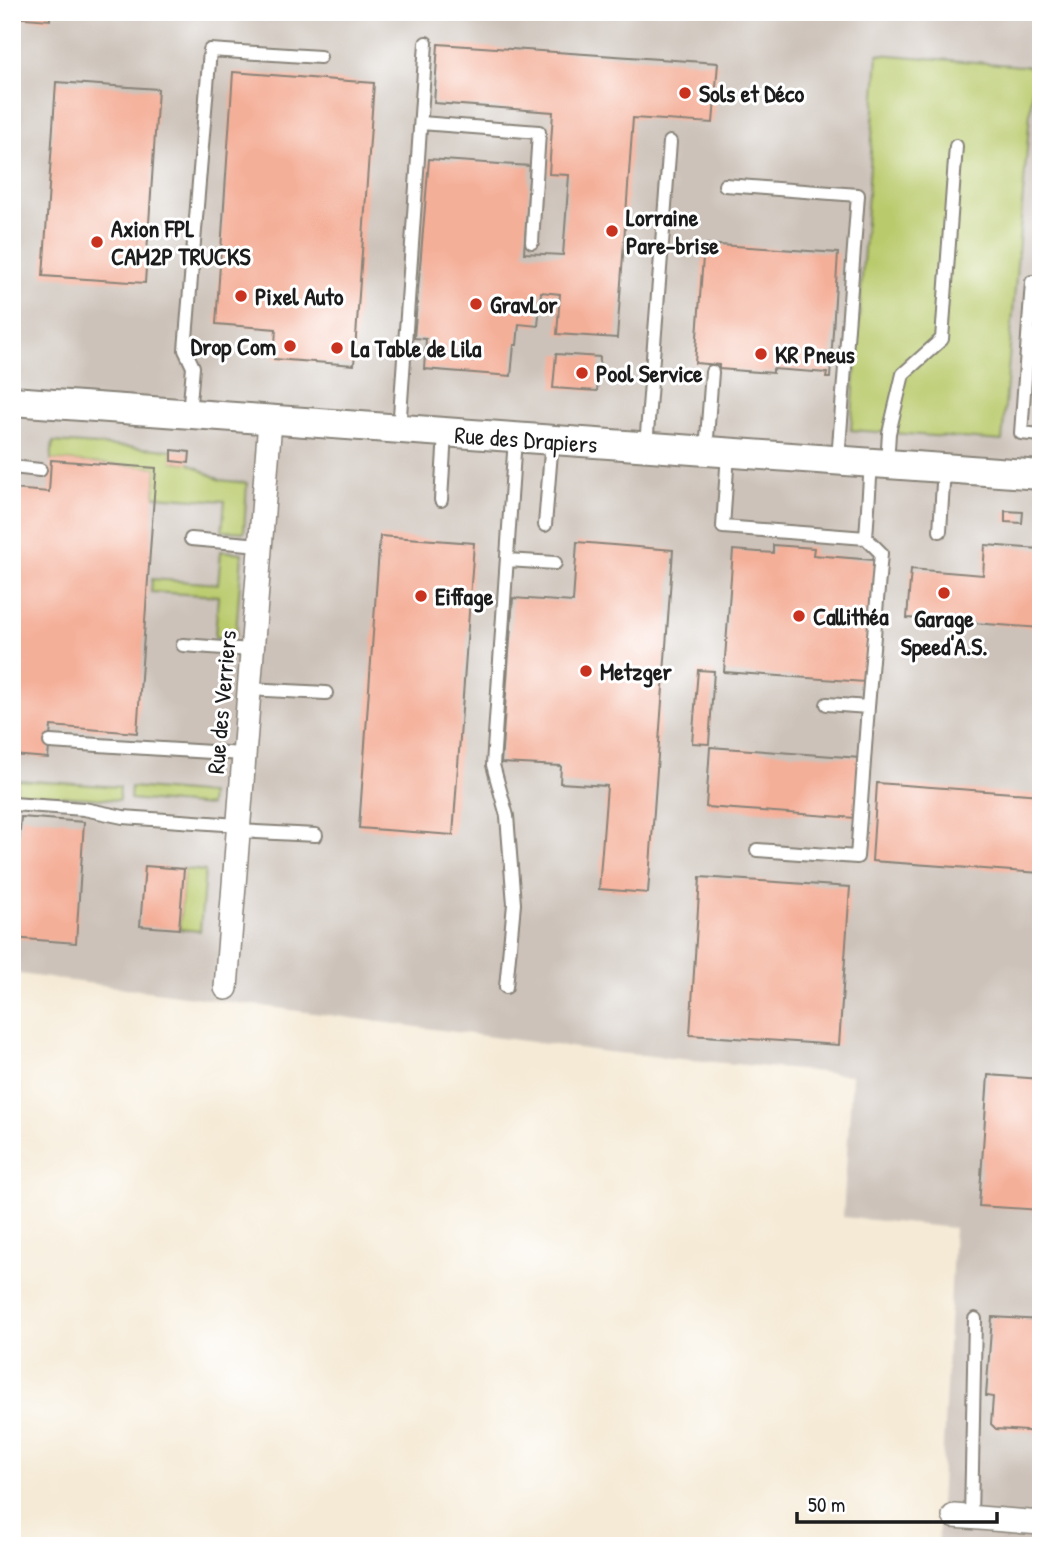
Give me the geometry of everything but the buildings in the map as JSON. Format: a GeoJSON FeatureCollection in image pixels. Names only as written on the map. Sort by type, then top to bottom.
{"type":"FeatureCollection","features":[{"type":"Feature","properties":{"kind":"street","name":"Rue des Drapiers"},"geometry":{"type":"LineString","coordinates":[[12,401],[399,431],[1041,475]]}},
{"type":"Feature","properties":{"kind":"street","name":"Rue des Verriers"},"geometry":{"type":"LineString","coordinates":[[226,988],[270,421]]}},
{"type":"Feature","properties":{"kind":"street"},"geometry":{"type":"LineString","coordinates":[[962,1517],[1041,1523]]}},
{"type":"Feature","properties":{"kind":"lane"},"geometry":{"type":"LineString","coordinates":[[399,431],[426,43]]}},
{"type":"Feature","properties":{"kind":"lane"},"geometry":{"type":"LineString","coordinates":[[189,415],[193,367],[186,350],[210,50],[320,57]]}},
{"type":"Feature","properties":{"kind":"lane"},"geometry":{"type":"LineString","coordinates":[[421,123],[539,132],[532,242]]}},
{"type":"Feature","properties":{"kind":"lane"},"geometry":{"type":"LineString","coordinates":[[646,447],[670,142]]}},
{"type":"Feature","properties":{"kind":"lane"},"geometry":{"type":"LineString","coordinates":[[866,538],[879,463],[903,374],[942,339],[956,146]]}},
{"type":"Feature","properties":{"kind":"lane"},"geometry":{"type":"LineString","coordinates":[[725,185],[858,195],[838,460]]}},
{"type":"Feature","properties":{"kind":"lane"},"geometry":{"type":"LineString","coordinates":[[1041,283],[1032,282],[1021,433],[1041,435]]}},
{"type":"Feature","properties":{"kind":"lane"},"geometry":{"type":"LineString","coordinates":[[712,372],[723,527],[866,538],[881,553],[857,857],[757,850]]}},
{"type":"Feature","properties":{"kind":"lane"},"geometry":{"type":"LineString","coordinates":[[441,500],[445,433]]}},
{"type":"Feature","properties":{"kind":"lane"},"geometry":{"type":"LineString","coordinates":[[506,987],[514,904],[507,816],[493,765],[515,438]]}},
{"type":"Feature","properties":{"kind":"lane"},"geometry":{"type":"LineString","coordinates":[[545,525],[552,440]]}},
{"type":"Feature","properties":{"kind":"lane"},"geometry":{"type":"LineString","coordinates":[[12,467],[40,470]]}},
{"type":"Feature","properties":{"kind":"lane"},"geometry":{"type":"LineString","coordinates":[[940,531],[944,467]]}},
{"type":"Feature","properties":{"kind":"lane"},"geometry":{"type":"LineString","coordinates":[[191,539],[260,545]]}},
{"type":"Feature","properties":{"kind":"lane"},"geometry":{"type":"LineString","coordinates":[[507,560],[555,563]]}},
{"type":"Feature","properties":{"kind":"lane"},"geometry":{"type":"LineString","coordinates":[[183,645],[251,650]]}},
{"type":"Feature","properties":{"kind":"lane"},"geometry":{"type":"LineString","coordinates":[[248,689],[326,694]]}},
{"type":"Feature","properties":{"kind":"lane"},"geometry":{"type":"LineString","coordinates":[[827,704],[868,707]]}},
{"type":"Feature","properties":{"kind":"lane"},"geometry":{"type":"LineString","coordinates":[[50,742],[243,754]]}},
{"type":"Feature","properties":{"kind":"lane"},"geometry":{"type":"LineString","coordinates":[[12,804],[84,809],[123,817],[316,835]]}},
{"type":"Feature","properties":{"kind":"lane"},"geometry":{"type":"LineString","coordinates":[[962,1517],[975,1319]]}},
{"type":"Feature","properties":{"kind":"shaded area"},"geometry":{"type":"Polygon","coordinates":[[[12,12],[1041,12],[1041,1546],[938,1546],[954,1228],[843,1217],[852,1075],[607,1052],[12,973],[12,12]]]}},
{"type":"Feature","properties":{"kind":"green space"},"geometry":{"type":"Polygon","coordinates":[[[878,54],[1034,67],[1002,441],[851,430],[878,54]]]}},
{"type":"Feature","properties":{"kind":"green space"},"geometry":{"type":"Polygon","coordinates":[[[53,442],[172,450],[172,461],[189,463],[220,480],[247,483],[244,532],[222,531],[225,501],[154,496],[156,468],[51,460],[53,442]]]}},
{"type":"Feature","properties":{"kind":"green space"},"geometry":{"type":"Polygon","coordinates":[[[221,551],[242,553],[236,635],[223,640],[215,637],[218,596],[151,592],[152,579],[218,584],[221,551]]]}},
{"type":"Feature","properties":{"kind":"green space"},"geometry":{"type":"Polygon","coordinates":[[[17,780],[120,787],[119,800],[17,793],[17,780]]]}},
{"type":"Feature","properties":{"kind":"green space"},"geometry":{"type":"Polygon","coordinates":[[[131,787],[210,794],[209,806],[130,799],[131,787]]]}},
{"type":"Feature","properties":{"kind":"green space"},"geometry":{"type":"Polygon","coordinates":[[[184,869],[205,871],[200,931],[179,929],[184,869]]]}},
{"type":"Feature","properties":{"kind":"place","name":"Sols et Déco"},"geometry":{"type":"Point","coordinates":[685,93]}},
{"type":"Feature","properties":{"kind":"place","name":"Lorraine Pare-brise"},"geometry":{"type":"Point","coordinates":[612,231]}},
{"type":"Feature","properties":{"kind":"place","name":"Axion FPL CAM2P TRUCKS"},"geometry":{"type":"Point","coordinates":[97,242]}},
{"type":"Feature","properties":{"kind":"place","name":"Pixel Auto"},"geometry":{"type":"Point","coordinates":[241,296]}},
{"type":"Feature","properties":{"kind":"place","name":"GravLor"},"geometry":{"type":"Point","coordinates":[476,304]}},
{"type":"Feature","properties":{"kind":"place","name":"Drop Com"},"geometry":{"type":"Point","coordinates":[290,346]}},
{"type":"Feature","properties":{"kind":"place","name":"La Table de Lila"},"geometry":{"type":"Point","coordinates":[337,348]}},
{"type":"Feature","properties":{"kind":"place","name":"KR Pneus"},"geometry":{"type":"Point","coordinates":[761,354]}},
{"type":"Feature","properties":{"kind":"place","name":"Pool Service"},"geometry":{"type":"Point","coordinates":[582,373]}},
{"type":"Feature","properties":{"kind":"place","name":"Garage Speed'A.S."},"geometry":{"type":"Point","coordinates":[944,593]}},
{"type":"Feature","properties":{"kind":"place","name":"Eiffage"},"geometry":{"type":"Point","coordinates":[421,596]}},
{"type":"Feature","properties":{"kind":"place","name":"Callithéa"},"geometry":{"type":"Point","coordinates":[799,616]}},
{"type":"Feature","properties":{"kind":"place","name":"Metzger"},"geometry":{"type":"Point","coordinates":[586,671]}}]}
